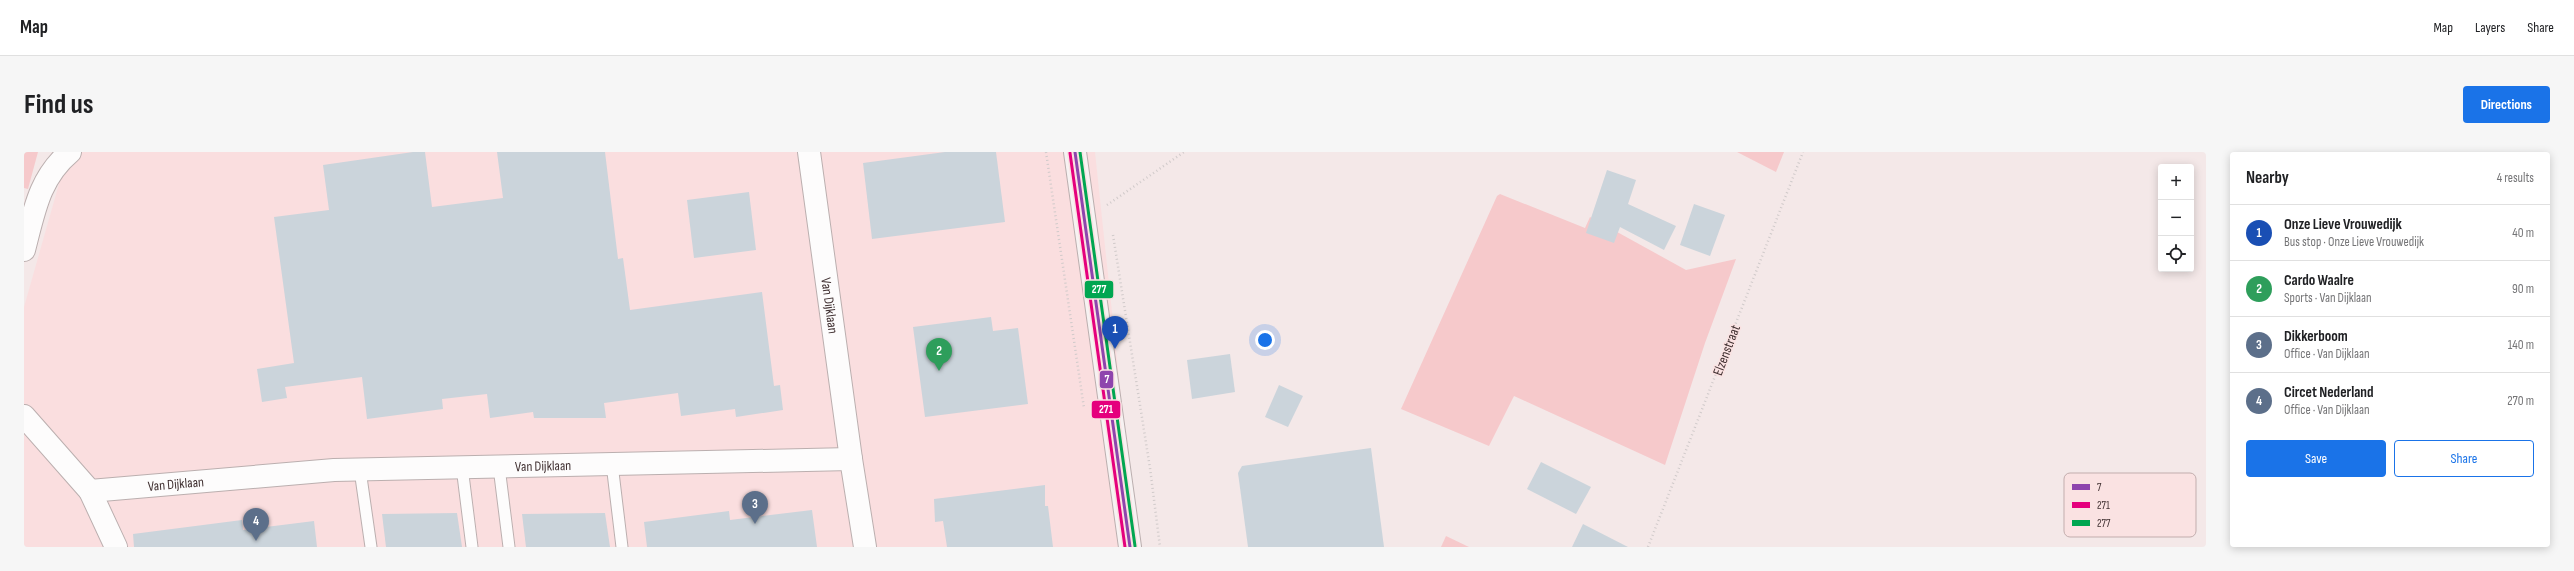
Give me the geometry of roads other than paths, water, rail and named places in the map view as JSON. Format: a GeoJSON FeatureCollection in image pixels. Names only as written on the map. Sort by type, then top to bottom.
{"type":"FeatureCollection","features":[{"type":"Feature","properties":{"kind":"main road"},"geometry":{"type":"LineString","coordinates":[[1075,152],[1130,547]]}},
{"type":"Feature","properties":{"kind":"street"},"geometry":{"type":"LineString","coordinates":[[24,250],[40,192],[55,165],[70,152]]}},
{"type":"Feature","properties":{"kind":"street","name":"Van Dijklaan"},"geometry":{"type":"LineString","coordinates":[[809,152],[851,459],[866,547]]}},
{"type":"Feature","properties":{"kind":"street"},"geometry":{"type":"LineString","coordinates":[[24,416],[90,491],[116,547]]}},
{"type":"Feature","properties":{"kind":"street","name":"Van Dijklaan"},"geometry":{"type":"LineString","coordinates":[[90,491],[360,470],[851,459]]}},
{"type":"Feature","properties":{"kind":"lane"},"geometry":{"type":"LineString","coordinates":[[612,464],[622,547]]}},
{"type":"Feature","properties":{"kind":"lane"},"geometry":{"type":"LineString","coordinates":[[462,467],[472,547]]}},
{"type":"Feature","properties":{"kind":"lane","name":"Van Dijklaan"},"geometry":{"type":"LineString","coordinates":[[499,467],[509,547]]}},
{"type":"Feature","properties":{"kind":"lane"},"geometry":{"type":"LineString","coordinates":[[360,470],[371,547]]}},
{"type":"Feature","properties":{"kind":"place","name":"Onze Lieve Vrouwedijk"},"geometry":{"type":"Point","coordinates":[1115,349]}},
{"type":"Feature","properties":{"kind":"place","name":"Cardo Waalre"},"geometry":{"type":"Point","coordinates":[939,371]}},
{"type":"Feature","properties":{"kind":"place","name":"Dikkerboom"},"geometry":{"type":"Point","coordinates":[755,524]}},
{"type":"Feature","properties":{"kind":"place","name":"Circet Nederland"},"geometry":{"type":"Point","coordinates":[256,541]}}]}
